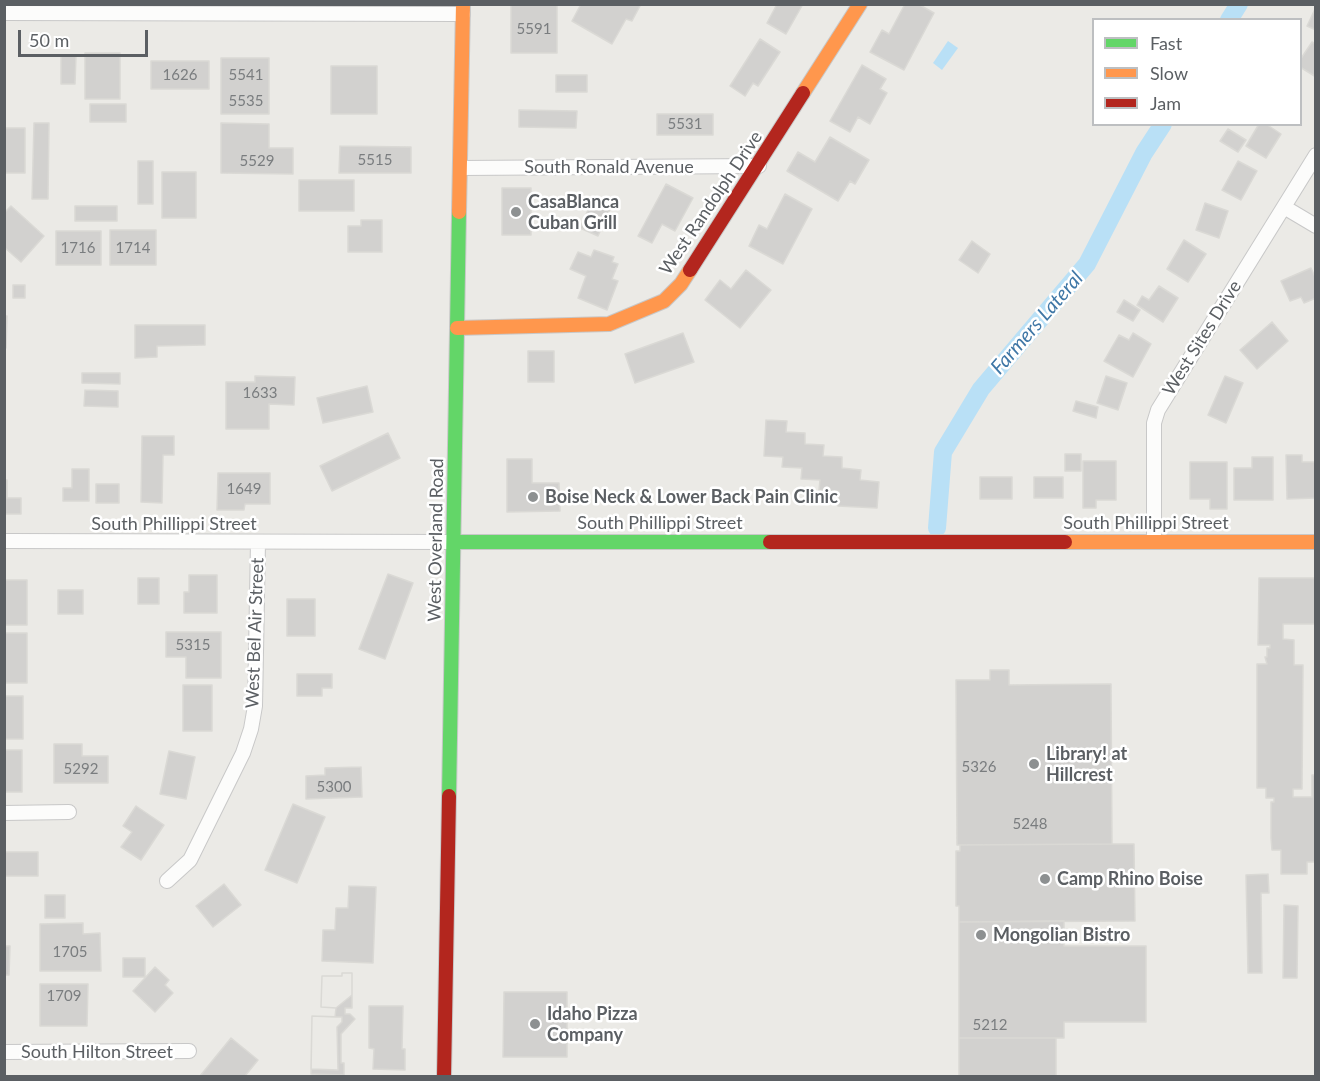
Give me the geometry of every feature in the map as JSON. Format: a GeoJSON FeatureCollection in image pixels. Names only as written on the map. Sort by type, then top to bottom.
{"type":"FeatureCollection","features":[{"type":"Feature","properties":{"kind":"street","name":"West Randolph Drive"},"geometry":{"type":"LineString","coordinates":[[457,328],[609,324],[664,301],[681,284],[759,166],[860,4]]}},
{"type":"Feature","properties":{"kind":"street"},"geometry":{"type":"LineString","coordinates":[[4,14],[124,9],[463,9]]}},
{"type":"Feature","properties":{"kind":"street","name":"West Overland Road"},"geometry":{"type":"LineString","coordinates":[[444,1077],[463,9]]}},
{"type":"Feature","properties":{"kind":"street","name":"West Sites Drive"},"geometry":{"type":"LineString","coordinates":[[1154,541],[1155,416],[1313,163]]}},
{"type":"Feature","properties":{"kind":"street","name":"South Ronald Avenue"},"geometry":{"type":"LineString","coordinates":[[460,168],[759,166]]}},
{"type":"Feature","properties":{"kind":"street"},"geometry":{"type":"LineString","coordinates":[[1284,207],[1316,226]]}},
{"type":"Feature","properties":{"kind":"street","name":"South Phillippi Street"},"geometry":{"type":"LineString","coordinates":[[4,542],[1316,542]]}},
{"type":"Feature","properties":{"kind":"street","name":"West Bel Air Street"},"geometry":{"type":"LineString","coordinates":[[167,881],[190,860],[243,753],[251,729],[255,706],[258,542]]}},
{"type":"Feature","properties":{"kind":"street"},"geometry":{"type":"LineString","coordinates":[[4,813],[69,812]]}},
{"type":"Feature","properties":{"kind":"street","name":"South Hilton Street"},"geometry":{"type":"LineString","coordinates":[[4,1052],[189,1051]]}},
{"type":"Feature","properties":{"kind":"water"},"geometry":{"type":"Polygon","coordinates":[[[948,41],[958,48],[942,70],[933,63],[948,41]]]}},
{"type":"Feature","properties":{"kind":"building"},"geometry":{"type":"Polygon","coordinates":[[[511,4],[557,4],[557,53],[511,53],[511,4]]]}},
{"type":"Feature","properties":{"kind":"building"},"geometry":{"type":"Polygon","coordinates":[[[581,4],[641,4],[632,21],[626,19],[612,44],[572,21],[581,4]]]}},
{"type":"Feature","properties":{"kind":"building"},"geometry":{"type":"Polygon","coordinates":[[[777,4],[803,4],[786,34],[767,23],[777,4]]]}},
{"type":"Feature","properties":{"kind":"building"},"geometry":{"type":"Polygon","coordinates":[[[905,4],[918,4],[934,13],[904,70],[870,52],[882,30],[889,34],[905,4]]]}},
{"type":"Feature","properties":{"kind":"building"},"geometry":{"type":"Polygon","coordinates":[[[1316,7],[1316,30],[1307,26],[1316,7]]]}},
{"type":"Feature","properties":{"kind":"building"},"geometry":{"type":"Polygon","coordinates":[[[760,39],[780,52],[758,86],[753,83],[745,96],[730,86],[760,39]]]}},
{"type":"Feature","properties":{"kind":"building"},"geometry":{"type":"Polygon","coordinates":[[[1312,42],[1316,44],[1316,77],[1302,68],[1302,57],[1312,42]]]}},
{"type":"Feature","properties":{"kind":"building"},"geometry":{"type":"Polygon","coordinates":[[[85,53],[120,53],[120,99],[85,99],[85,53]]]}},
{"type":"Feature","properties":{"kind":"building"},"geometry":{"type":"Polygon","coordinates":[[[61,56],[76,56],[75,84],[61,84],[61,56]]]}},
{"type":"Feature","properties":{"kind":"building"},"geometry":{"type":"Polygon","coordinates":[[[221,58],[269,58],[269,114],[221,114],[221,58]]]}},
{"type":"Feature","properties":{"kind":"building"},"geometry":{"type":"Polygon","coordinates":[[[151,61],[209,61],[209,89],[151,89],[151,61]]]}},
{"type":"Feature","properties":{"kind":"building"},"geometry":{"type":"Polygon","coordinates":[[[862,65],[886,79],[880,89],[887,93],[870,124],[858,117],[850,132],[830,121],[862,65]]]}},
{"type":"Feature","properties":{"kind":"building"},"geometry":{"type":"Polygon","coordinates":[[[331,66],[377,66],[377,114],[331,114],[331,66]]]}},
{"type":"Feature","properties":{"kind":"building"},"geometry":{"type":"Polygon","coordinates":[[[556,75],[587,75],[587,92],[556,92],[556,75]]]}},
{"type":"Feature","properties":{"kind":"building"},"geometry":{"type":"Polygon","coordinates":[[[90,104],[126,104],[126,122],[90,122],[90,104]]]}},
{"type":"Feature","properties":{"kind":"building"},"geometry":{"type":"Polygon","coordinates":[[[519,110],[577,111],[576,128],[519,127],[519,110]]]}},
{"type":"Feature","properties":{"kind":"building"},"geometry":{"type":"Polygon","coordinates":[[[657,114],[713,114],[713,135],[657,135],[657,114]]]}},
{"type":"Feature","properties":{"kind":"building"},"geometry":{"type":"Polygon","coordinates":[[[34,123],[49,123],[48,199],[32,199],[34,123]]]}},
{"type":"Feature","properties":{"kind":"building"},"geometry":{"type":"Polygon","coordinates":[[[221,123],[269,124],[269,148],[293,148],[293,174],[221,173],[221,123]]]}},
{"type":"Feature","properties":{"kind":"building"},"geometry":{"type":"Polygon","coordinates":[[[1258,126],[1269,126],[1281,134],[1266,158],[1246,146],[1258,126]]]}},
{"type":"Feature","properties":{"kind":"building"},"geometry":{"type":"Polygon","coordinates":[[[4,128],[25,128],[25,173],[4,173],[4,128]]]}},
{"type":"Feature","properties":{"kind":"building"},"geometry":{"type":"Polygon","coordinates":[[[1228,129],[1246,140],[1238,152],[1220,141],[1228,129]]]}},
{"type":"Feature","properties":{"kind":"building"},"geometry":{"type":"Polygon","coordinates":[[[830,137],[869,160],[855,184],[850,181],[838,201],[787,171],[798,152],[815,162],[830,137]]]}},
{"type":"Feature","properties":{"kind":"building"},"geometry":{"type":"Polygon","coordinates":[[[340,146],[411,147],[411,173],[339,173],[340,146]]]}},
{"type":"Feature","properties":{"kind":"building"},"geometry":{"type":"Polygon","coordinates":[[[138,161],[153,161],[153,204],[138,204],[138,161]]]}},
{"type":"Feature","properties":{"kind":"building"},"geometry":{"type":"Polygon","coordinates":[[[1238,161],[1257,171],[1241,200],[1222,190],[1238,161]]]}},
{"type":"Feature","properties":{"kind":"building"},"geometry":{"type":"Polygon","coordinates":[[[162,172],[196,172],[196,218],[162,218],[162,172]]]}},
{"type":"Feature","properties":{"kind":"building"},"geometry":{"type":"Polygon","coordinates":[[[299,180],[354,180],[354,211],[299,211],[299,180]]]}},
{"type":"Feature","properties":{"kind":"building"},"geometry":{"type":"Polygon","coordinates":[[[666,184],[693,198],[675,231],[662,224],[652,243],[638,236],[666,184]]]}},
{"type":"Feature","properties":{"kind":"building","name":"CasaBlanca Cuban Grill"},"geometry":{"type":"Polygon","coordinates":[[[502,188],[531,188],[531,235],[502,235],[502,188]]]}},
{"type":"Feature","properties":{"kind":"building"},"geometry":{"type":"Polygon","coordinates":[[[785,194],[812,209],[783,264],[749,246],[759,225],[767,229],[785,194]]]}},
{"type":"Feature","properties":{"kind":"building"},"geometry":{"type":"Polygon","coordinates":[[[593,199],[611,207],[598,236],[580,228],[593,199]]]}},
{"type":"Feature","properties":{"kind":"building"},"geometry":{"type":"Polygon","coordinates":[[[1205,203],[1228,211],[1219,238],[1196,230],[1205,203]]]}},
{"type":"Feature","properties":{"kind":"building"},"geometry":{"type":"Polygon","coordinates":[[[11,206],[44,236],[21,262],[4,247],[4,213],[11,206]]]}},
{"type":"Feature","properties":{"kind":"building"},"geometry":{"type":"Polygon","coordinates":[[[75,206],[117,206],[117,221],[75,221],[75,206]]]}},
{"type":"Feature","properties":{"kind":"building"},"geometry":{"type":"Polygon","coordinates":[[[361,220],[382,220],[382,252],[348,252],[348,226],[361,226],[361,220]]]}},
{"type":"Feature","properties":{"kind":"building"},"geometry":{"type":"Polygon","coordinates":[[[110,230],[156,230],[156,265],[110,265],[110,230]]]}},
{"type":"Feature","properties":{"kind":"building"},"geometry":{"type":"Polygon","coordinates":[[[56,231],[101,231],[101,265],[56,265],[56,231]]]}},
{"type":"Feature","properties":{"kind":"building"},"geometry":{"type":"Polygon","coordinates":[[[1184,240],[1206,254],[1188,282],[1167,269],[1184,240]]]}},
{"type":"Feature","properties":{"kind":"building"},"geometry":{"type":"Polygon","coordinates":[[[972,241],[990,254],[978,273],[959,260],[972,241]]]}},
{"type":"Feature","properties":{"kind":"building"},"geometry":{"type":"Polygon","coordinates":[[[594,250],[614,257],[612,262],[618,264],[612,279],[618,281],[607,310],[578,298],[586,276],[570,269],[578,252],[591,257],[594,250]]]}},
{"type":"Feature","properties":{"kind":"building"},"geometry":{"type":"Polygon","coordinates":[[[1311,268],[1316,279],[1316,298],[1304,303],[1301,297],[1290,301],[1281,281],[1311,268]]]}},
{"type":"Feature","properties":{"kind":"building"},"geometry":{"type":"Polygon","coordinates":[[[746,270],[771,290],[740,328],[705,300],[720,280],[731,289],[746,270]]]}},
{"type":"Feature","properties":{"kind":"building"},"geometry":{"type":"Polygon","coordinates":[[[13,285],[25,285],[25,298],[13,298],[13,285]]]}},
{"type":"Feature","properties":{"kind":"building"},"geometry":{"type":"Polygon","coordinates":[[[1159,286],[1178,298],[1163,322],[1137,305],[1142,296],[1149,300],[1159,286]]]}},
{"type":"Feature","properties":{"kind":"building"},"geometry":{"type":"Polygon","coordinates":[[[1124,300],[1140,310],[1133,321],[1117,312],[1124,300]]]}},
{"type":"Feature","properties":{"kind":"building"},"geometry":{"type":"Polygon","coordinates":[[[4,316],[7,316],[6,348],[4,348],[4,316]]]}},
{"type":"Feature","properties":{"kind":"building"},"geometry":{"type":"Polygon","coordinates":[[[1272,322],[1288,341],[1257,369],[1240,350],[1272,322]]]}},
{"type":"Feature","properties":{"kind":"building"},"geometry":{"type":"Polygon","coordinates":[[[135,325],[205,325],[205,345],[157,346],[157,357],[135,358],[135,325]]]}},
{"type":"Feature","properties":{"kind":"building"},"geometry":{"type":"Polygon","coordinates":[[[683,333],[694,362],[635,383],[625,354],[683,333]]]}},
{"type":"Feature","properties":{"kind":"building"},"geometry":{"type":"Polygon","coordinates":[[[1133,333],[1151,344],[1133,377],[1104,361],[1119,335],[1129,340],[1133,333]]]}},
{"type":"Feature","properties":{"kind":"building"},"geometry":{"type":"Polygon","coordinates":[[[528,351],[554,351],[554,382],[528,382],[528,351]]]}},
{"type":"Feature","properties":{"kind":"building"},"geometry":{"type":"Polygon","coordinates":[[[82,373],[120,373],[120,384],[82,383],[82,373]]]}},
{"type":"Feature","properties":{"kind":"building"},"geometry":{"type":"Polygon","coordinates":[[[255,376],[295,377],[294,405],[269,404],[269,429],[226,429],[226,382],[255,382],[255,376]]]}},
{"type":"Feature","properties":{"kind":"building"},"geometry":{"type":"Polygon","coordinates":[[[1106,376],[1127,383],[1118,410],[1097,403],[1106,376]]]}},
{"type":"Feature","properties":{"kind":"building"},"geometry":{"type":"Polygon","coordinates":[[[1225,376],[1243,383],[1226,423],[1208,415],[1225,376]]]}},
{"type":"Feature","properties":{"kind":"building"},"geometry":{"type":"Polygon","coordinates":[[[367,386],[373,412],[323,423],[317,398],[367,386]]]}},
{"type":"Feature","properties":{"kind":"building"},"geometry":{"type":"Polygon","coordinates":[[[85,390],[118,391],[118,407],[84,406],[85,390]]]}},
{"type":"Feature","properties":{"kind":"building"},"geometry":{"type":"Polygon","coordinates":[[[1076,401],[1098,407],[1096,418],[1073,411],[1076,401]]]}},
{"type":"Feature","properties":{"kind":"building"},"geometry":{"type":"Polygon","coordinates":[[[766,420],[787,421],[786,432],[805,433],[805,444],[824,445],[823,456],[842,457],[842,468],[861,470],[860,480],[879,482],[877,508],[838,506],[839,491],[819,490],[820,480],[801,479],[802,468],[782,467],[783,457],[764,456],[766,420]]]}},
{"type":"Feature","properties":{"kind":"building"},"geometry":{"type":"Polygon","coordinates":[[[388,433],[400,458],[332,491],[320,466],[388,433]]]}},
{"type":"Feature","properties":{"kind":"building"},"geometry":{"type":"Polygon","coordinates":[[[142,436],[174,436],[174,455],[163,455],[162,503],[141,502],[142,436]]]}},
{"type":"Feature","properties":{"kind":"building"},"geometry":{"type":"Polygon","coordinates":[[[1065,454],[1081,454],[1081,471],[1065,471],[1065,454]]]}},
{"type":"Feature","properties":{"kind":"building"},"geometry":{"type":"Polygon","coordinates":[[[1286,455],[1302,455],[1302,462],[1316,462],[1316,498],[1287,499],[1286,455]]]}},
{"type":"Feature","properties":{"kind":"building"},"geometry":{"type":"Polygon","coordinates":[[[1252,457],[1273,457],[1273,500],[1234,500],[1234,468],[1252,468],[1252,457]]]}},
{"type":"Feature","properties":{"kind":"building","name":"Boise Neck & Lower Back Pain Clinic"},"geometry":{"type":"Polygon","coordinates":[[[507,459],[532,459],[532,483],[559,483],[560,511],[507,512],[507,459]]]}},
{"type":"Feature","properties":{"kind":"building"},"geometry":{"type":"Polygon","coordinates":[[[1083,461],[1116,461],[1116,500],[1096,500],[1096,508],[1083,508],[1083,461]]]}},
{"type":"Feature","properties":{"kind":"building"},"geometry":{"type":"Polygon","coordinates":[[[1190,462],[1227,462],[1227,509],[1210,509],[1210,499],[1190,499],[1190,462]]]}},
{"type":"Feature","properties":{"kind":"building"},"geometry":{"type":"Polygon","coordinates":[[[72,469],[89,469],[89,501],[63,501],[63,488],[72,488],[72,469]]]}},
{"type":"Feature","properties":{"kind":"building"},"geometry":{"type":"Polygon","coordinates":[[[218,473],[270,473],[270,504],[245,504],[244,510],[217,510],[218,473]]]}},
{"type":"Feature","properties":{"kind":"building"},"geometry":{"type":"Polygon","coordinates":[[[980,477],[1012,477],[1012,499],[980,499],[980,477]]]}},
{"type":"Feature","properties":{"kind":"building"},"geometry":{"type":"Polygon","coordinates":[[[1034,477],[1063,477],[1063,498],[1034,498],[1034,477]]]}},
{"type":"Feature","properties":{"kind":"building"},"geometry":{"type":"Polygon","coordinates":[[[4,480],[7,480],[7,498],[21,498],[21,514],[4,514],[4,480]]]}},
{"type":"Feature","properties":{"kind":"building"},"geometry":{"type":"Polygon","coordinates":[[[96,484],[119,484],[119,503],[96,503],[96,484]]]}},
{"type":"Feature","properties":{"kind":"building"},"geometry":{"type":"Polygon","coordinates":[[[388,574],[413,583],[385,659],[359,649],[388,574]]]}},
{"type":"Feature","properties":{"kind":"building"},"geometry":{"type":"Polygon","coordinates":[[[189,575],[217,575],[217,613],[184,613],[184,592],[189,592],[189,575]]]}},
{"type":"Feature","properties":{"kind":"building"},"geometry":{"type":"Polygon","coordinates":[[[138,578],[159,578],[159,604],[138,604],[138,578]]]}},
{"type":"Feature","properties":{"kind":"building"},"geometry":{"type":"Polygon","coordinates":[[[1259,578],[1316,578],[1316,624],[1283,624],[1283,639],[1294,640],[1294,665],[1303,665],[1302,789],[1293,789],[1293,797],[1312,797],[1312,775],[1316,775],[1316,862],[1307,862],[1307,874],[1281,874],[1281,850],[1272,850],[1271,802],[1274,802],[1274,798],[1266,798],[1266,788],[1257,788],[1257,664],[1267,664],[1265,657],[1267,657],[1267,648],[1270,648],[1270,645],[1258,645],[1259,578]]]}},
{"type":"Feature","properties":{"kind":"building"},"geometry":{"type":"Polygon","coordinates":[[[4,580],[27,580],[27,625],[4,625],[4,580]]]}},
{"type":"Feature","properties":{"kind":"building"},"geometry":{"type":"Polygon","coordinates":[[[58,590],[83,590],[83,614],[58,614],[58,590]]]}},
{"type":"Feature","properties":{"kind":"building"},"geometry":{"type":"Polygon","coordinates":[[[287,599],[315,599],[315,636],[287,636],[287,599]]]}},
{"type":"Feature","properties":{"kind":"building"},"geometry":{"type":"Polygon","coordinates":[[[166,632],[221,632],[221,678],[186,678],[186,657],[166,657],[166,632]]]}},
{"type":"Feature","properties":{"kind":"building"},"geometry":{"type":"Polygon","coordinates":[[[4,633],[27,633],[27,683],[4,683],[4,633]]]}},
{"type":"Feature","properties":{"kind":"building","name":"Library! at Hillcrest"},"geometry":{"type":"Polygon","coordinates":[[[990,670],[1009,670],[1009,685],[1111,684],[1112,844],[957,845],[956,680],[990,680],[990,670]]]}},
{"type":"Feature","properties":{"kind":"building"},"geometry":{"type":"Polygon","coordinates":[[[297,674],[332,674],[332,688],[322,688],[322,696],[297,696],[297,674]]]}},
{"type":"Feature","properties":{"kind":"building"},"geometry":{"type":"Polygon","coordinates":[[[183,685],[212,685],[212,731],[183,731],[183,685]]]}},
{"type":"Feature","properties":{"kind":"building"},"geometry":{"type":"Polygon","coordinates":[[[4,696],[23,696],[23,739],[4,739],[4,696]]]}},
{"type":"Feature","properties":{"kind":"building"},"geometry":{"type":"Polygon","coordinates":[[[54,744],[82,744],[82,756],[108,756],[108,783],[54,783],[54,744]]]}},
{"type":"Feature","properties":{"kind":"building"},"geometry":{"type":"Polygon","coordinates":[[[4,750],[22,750],[22,792],[4,792],[4,750]]]}},
{"type":"Feature","properties":{"kind":"building"},"geometry":{"type":"Polygon","coordinates":[[[169,751],[195,757],[186,799],[160,794],[169,751]]]}},
{"type":"Feature","properties":{"kind":"building"},"geometry":{"type":"Polygon","coordinates":[[[361,767],[362,797],[306,799],[306,776],[325,775],[325,768],[361,767]]]}},
{"type":"Feature","properties":{"kind":"building"},"geometry":{"type":"Polygon","coordinates":[[[293,804],[325,817],[297,883],[265,870],[293,804]]]}},
{"type":"Feature","properties":{"kind":"building"},"geometry":{"type":"Polygon","coordinates":[[[136,806],[164,825],[141,860],[121,847],[132,832],[123,826],[136,806]]]}},
{"type":"Feature","properties":{"kind":"building","name":"Camp Rhino Boise"},"geometry":{"type":"Polygon","coordinates":[[[1134,844],[1135,921],[959,922],[959,906],[956,906],[956,851],[960,851],[960,845],[1134,844]]]}},
{"type":"Feature","properties":{"kind":"building"},"geometry":{"type":"Polygon","coordinates":[[[4,852],[38,852],[38,876],[4,876],[4,852]]]}},
{"type":"Feature","properties":{"kind":"building"},"geometry":{"type":"Polygon","coordinates":[[[1268,874],[1269,893],[1261,893],[1262,973],[1248,973],[1246,875],[1268,874]]]}},
{"type":"Feature","properties":{"kind":"building"},"geometry":{"type":"Polygon","coordinates":[[[224,884],[241,905],[213,927],[196,906],[224,884]]]}},
{"type":"Feature","properties":{"kind":"building"},"geometry":{"type":"Polygon","coordinates":[[[349,886],[376,887],[373,963],[322,961],[323,930],[335,930],[336,908],[348,908],[349,886]]]}},
{"type":"Feature","properties":{"kind":"building"},"geometry":{"type":"Polygon","coordinates":[[[45,895],[65,895],[65,918],[45,918],[45,895]]]}},
{"type":"Feature","properties":{"kind":"building"},"geometry":{"type":"Polygon","coordinates":[[[1284,905],[1298,906],[1297,978],[1283,978],[1284,905]]]}},
{"type":"Feature","properties":{"kind":"building"},"geometry":{"type":"Polygon","coordinates":[[[1064,921],[1064,946],[1146,946],[1146,1022],[1064,1022],[1064,1038],[959,1038],[959,922],[1064,921]]]}},
{"type":"Feature","properties":{"kind":"building"},"geometry":{"type":"Polygon","coordinates":[[[83,923],[83,934],[100,933],[101,971],[40,971],[40,924],[83,923]]]}},
{"type":"Feature","properties":{"kind":"building"},"geometry":{"type":"Polygon","coordinates":[[[4,946],[10,946],[9,975],[4,975],[4,946]]]}},
{"type":"Feature","properties":{"kind":"building"},"geometry":{"type":"Polygon","coordinates":[[[123,958],[145,958],[145,977],[123,977],[123,958]]]}},
{"type":"Feature","properties":{"kind":"building"},"geometry":{"type":"Polygon","coordinates":[[[155,967],[169,980],[165,985],[173,993],[155,1012],[133,991],[155,967]]]}},
{"type":"Feature","properties":{"kind":"building"},"geometry":{"type":"Polygon","coordinates":[[[342,973],[352,973],[352,1008],[345,1008],[345,1014],[350,1014],[355,1019],[341,1034],[341,1063],[344,1063],[344,1075],[311,1074],[312,1016],[335,1017],[336,1008],[321,1007],[322,976],[342,976],[342,973]]]}},
{"type":"Feature","properties":{"kind":"building"},"geometry":{"type":"Polygon","coordinates":[[[342,973],[352,973],[352,995],[336,1008],[321,1007],[322,976],[342,976],[342,973]]]}},
{"type":"Feature","properties":{"kind":"building"},"geometry":{"type":"Polygon","coordinates":[[[40,984],[88,984],[87,1026],[40,1026],[40,984]]]}},
{"type":"Feature","properties":{"kind":"building","name":"Idaho Pizza Company"},"geometry":{"type":"Polygon","coordinates":[[[504,992],[567,992],[567,1057],[503,1057],[504,992]]]}},
{"type":"Feature","properties":{"kind":"building"},"geometry":{"type":"Polygon","coordinates":[[[369,1006],[403,1006],[402,1049],[405,1049],[405,1070],[373,1069],[374,1049],[369,1048],[369,1006]]]}},
{"type":"Feature","properties":{"kind":"building"},"geometry":{"type":"Polygon","coordinates":[[[312,1016],[342,1017],[342,1022],[337,1027],[338,1070],[311,1069],[312,1016]]]}},
{"type":"Feature","properties":{"kind":"building"},"geometry":{"type":"Polygon","coordinates":[[[231,1038],[258,1060],[245,1076],[200,1076],[231,1038]]]}},
{"type":"Feature","properties":{"kind":"building"},"geometry":{"type":"Polygon","coordinates":[[[959,1038],[1056,1038],[1056,1076],[959,1076],[959,1038]]]}},
{"type":"Feature","properties":{"kind":"waterway","name":"Farmers Lateral"},"geometry":{"type":"LineString","coordinates":[[1230,18],[1239,4]]}},
{"type":"Feature","properties":{"kind":"waterway","name":"Farmers Lateral"},"geometry":{"type":"LineString","coordinates":[[937,528],[943,452],[981,389],[1087,264],[1144,153],[1162,126]]}},
{"type":"Feature","properties":{"kind":"traffic: fast"},"geometry":{"type":"LineString","coordinates":[[449,796],[459,212]]}},
{"type":"Feature","properties":{"kind":"traffic: fast"},"geometry":{"type":"LineString","coordinates":[[454,542],[770,542]]}},
{"type":"Feature","properties":{"kind":"traffic: slow"},"geometry":{"type":"LineString","coordinates":[[459,212],[463,4]]}},
{"type":"Feature","properties":{"kind":"traffic: slow"},"geometry":{"type":"LineString","coordinates":[[803,93],[860,4]]}},
{"type":"Feature","properties":{"kind":"traffic: slow"},"geometry":{"type":"LineString","coordinates":[[457,328],[609,324],[664,301],[681,284],[690,270]]}},
{"type":"Feature","properties":{"kind":"traffic: slow"},"geometry":{"type":"LineString","coordinates":[[1065,542],[1316,542]]}},
{"type":"Feature","properties":{"kind":"traffic: jam"},"geometry":{"type":"LineString","coordinates":[[690,270],[803,93]]}},
{"type":"Feature","properties":{"kind":"traffic: jam"},"geometry":{"type":"LineString","coordinates":[[770,542],[1065,542]]}},
{"type":"Feature","properties":{"kind":"traffic: jam"},"geometry":{"type":"LineString","coordinates":[[444,1076],[449,796]]}},
{"type":"Feature","properties":{"kind":"place","name":"CasaBlanca Cuban Grill"},"geometry":{"type":"Point","coordinates":[516,212]}},
{"type":"Feature","properties":{"kind":"place","name":"Boise Neck & Lower Back Pain Clinic"},"geometry":{"type":"Point","coordinates":[533,497]}},
{"type":"Feature","properties":{"kind":"place","name":"Library! at Hillcrest"},"geometry":{"type":"Point","coordinates":[1034,764]}},
{"type":"Feature","properties":{"kind":"place","name":"Camp Rhino Boise"},"geometry":{"type":"Point","coordinates":[1045,879]}},
{"type":"Feature","properties":{"kind":"place","name":"Mongolian Bistro"},"geometry":{"type":"Point","coordinates":[981,935]}},
{"type":"Feature","properties":{"kind":"place","name":"Idaho Pizza Company"},"geometry":{"type":"Point","coordinates":[535,1024]}}]}
